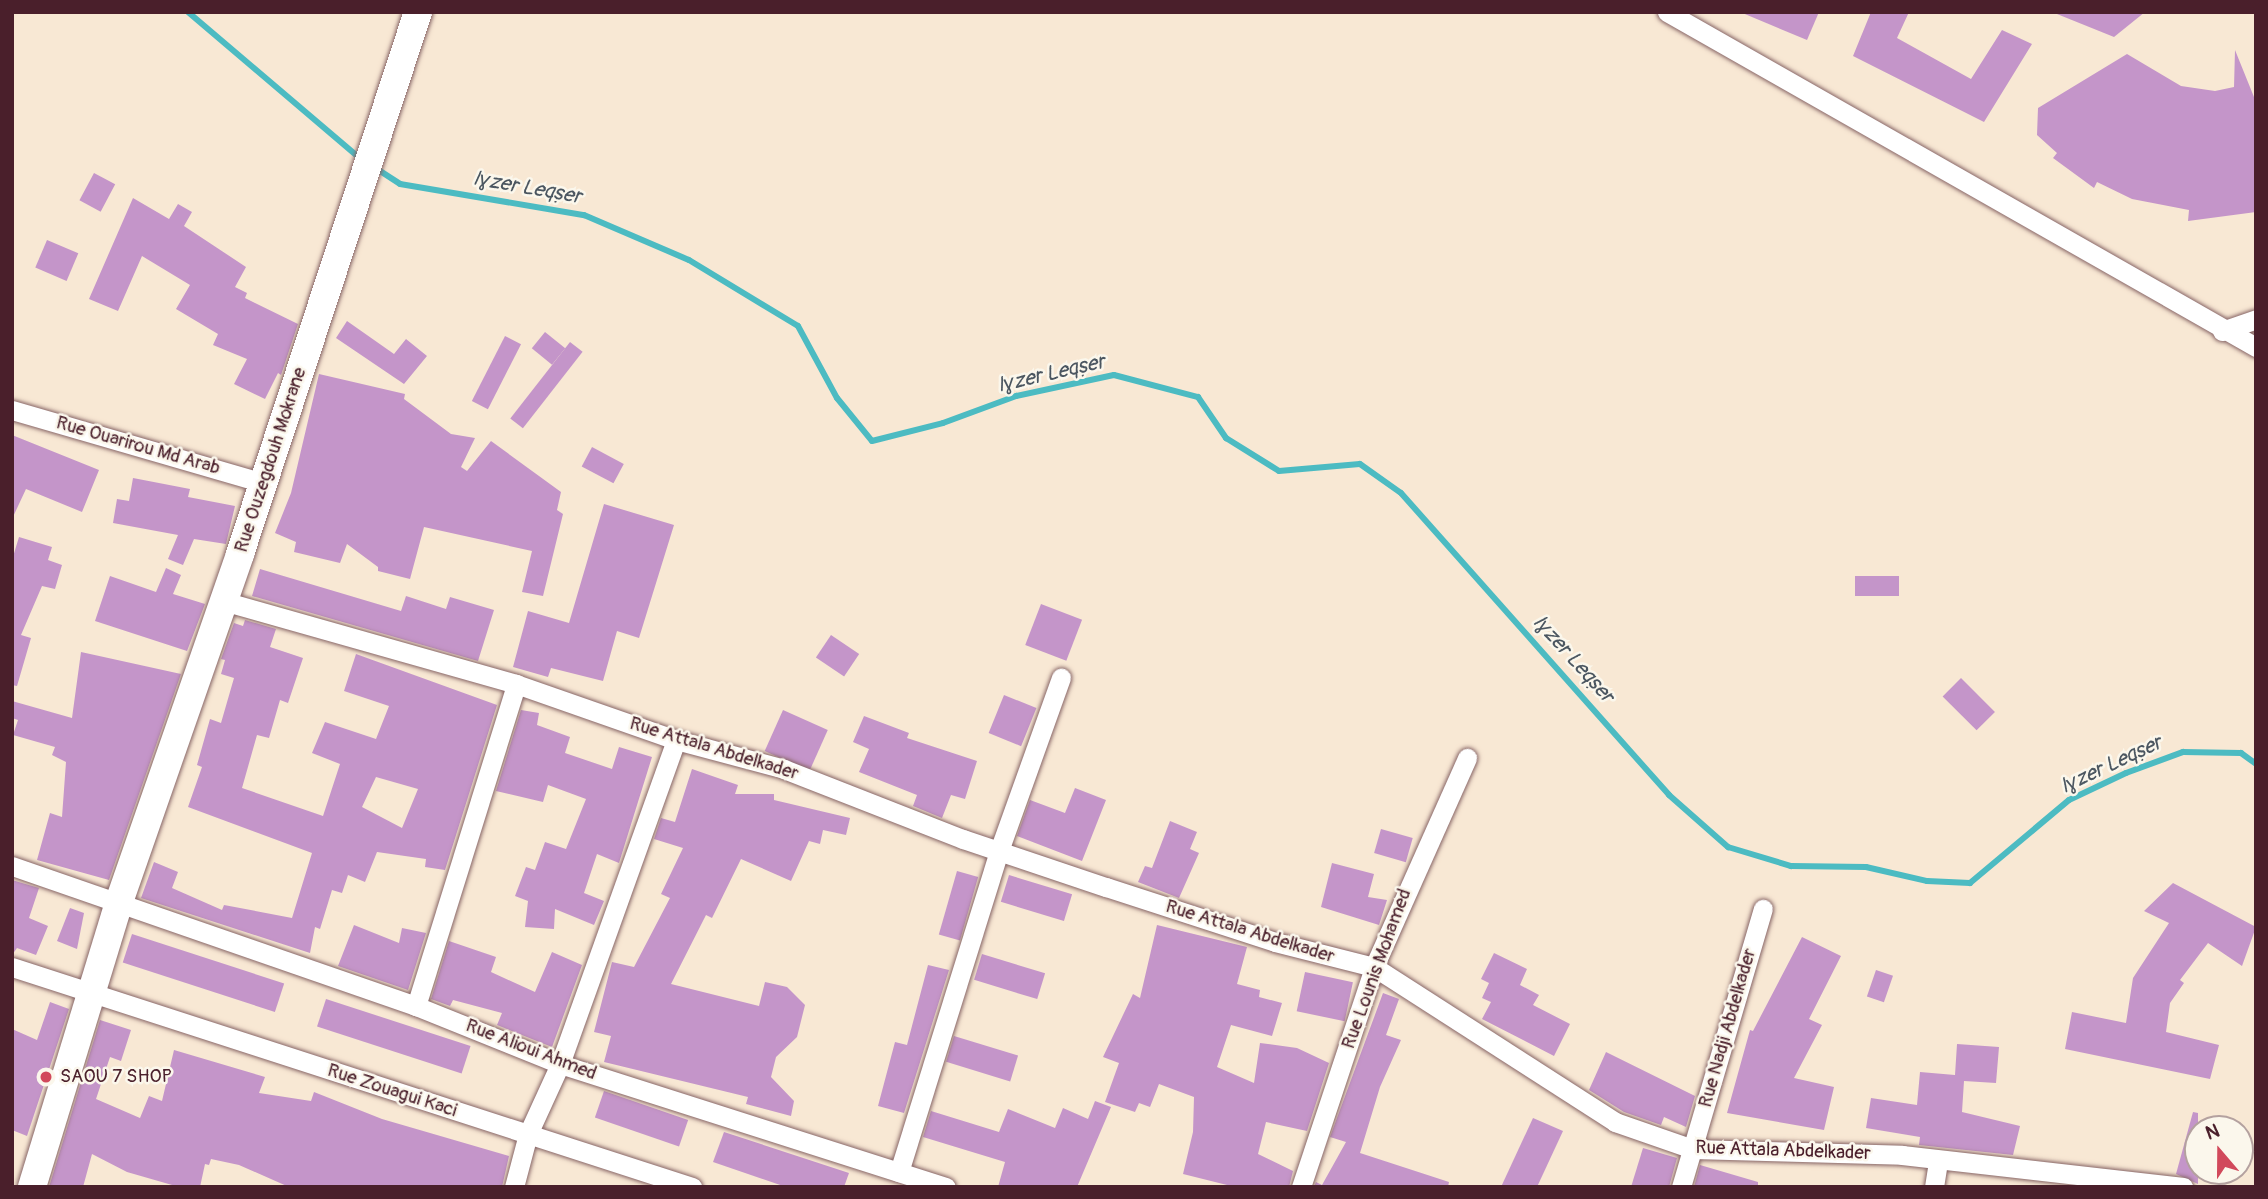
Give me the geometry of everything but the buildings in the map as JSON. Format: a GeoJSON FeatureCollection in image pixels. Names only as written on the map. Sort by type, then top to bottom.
{"type":"FeatureCollection","features":[{"type":"Feature","properties":{"kind":"main road","name":"Rue Ouzegdouh Mokrane"},"geometry":{"type":"LineString","coordinates":[[32,1187],[93,995],[118,905],[264,483],[397,85],[418,12]]}},
{"type":"Feature","properties":{"kind":"street"},"geometry":{"type":"LineString","coordinates":[[1667,12],[2222,331],[2256,347]]}},
{"type":"Feature","properties":{"kind":"street"},"geometry":{"type":"LineString","coordinates":[[2222,331],[2256,319]]}},
{"type":"Feature","properties":{"kind":"street","name":"Rue Ouarirou Md Arab"},"geometry":{"type":"LineString","coordinates":[[12,410],[264,483]]}},
{"type":"Feature","properties":{"kind":"street","name":"Rue Attala Abdelkader"},"geometry":{"type":"LineString","coordinates":[[223,601],[516,684],[676,740],[784,769],[963,839],[1000,848],[1275,942],[1374,967],[1615,1122],[1693,1149],[1902,1155],[1938,1162],[2054,1170],[2183,1187]]}},
{"type":"Feature","properties":{"kind":"street"},"geometry":{"type":"LineString","coordinates":[[899,1172],[1000,848],[1061,678]]}},
{"type":"Feature","properties":{"kind":"street"},"geometry":{"type":"LineString","coordinates":[[416,1006],[516,684]]}},
{"type":"Feature","properties":{"kind":"street"},"geometry":{"type":"LineString","coordinates":[[514,1187],[528,1134],[560,1064],[676,740]]}},
{"type":"Feature","properties":{"kind":"street","name":"Rue Lounis Mohamed"},"geometry":{"type":"LineString","coordinates":[[1301,1187],[1374,967],[1467,758]]}},
{"type":"Feature","properties":{"kind":"street","name":"Rue Alioui Ahmed"},"geometry":{"type":"LineString","coordinates":[[12,866],[118,905],[416,1006],[560,1064],[946,1187]]}},
{"type":"Feature","properties":{"kind":"street","name":"Rue Nadji Abdelkader"},"geometry":{"type":"LineString","coordinates":[[1681,1187],[1763,909]]}},
{"type":"Feature","properties":{"kind":"street","name":"Rue Zouagui Kaci"},"geometry":{"type":"LineString","coordinates":[[12,967],[692,1187]]}},
{"type":"Feature","properties":{"kind":"street"},"geometry":{"type":"LineString","coordinates":[[1934,1187],[1938,1162]]}},
{"type":"Feature","properties":{"kind":"waterway","name":"Iɣzer Leqṣer"},"geometry":{"type":"LineString","coordinates":[[188,12],[362,160]]}},
{"type":"Feature","properties":{"kind":"waterway","name":"Iɣzer Leqṣer"},"geometry":{"type":"LineString","coordinates":[[374,167],[400,184],[584,215],[689,260],[798,326],[837,398],[872,441],[943,423],[1016,396],[1114,375],[1198,397],[1226,438],[1279,471],[1360,464],[1401,493],[1669,795],[1728,847],[1791,866],[1866,867],[1927,881],[1970,883],[2069,800],[2126,773],[2183,752],[2241,753],[2256,764]]}},
{"type":"Feature","properties":{"kind":"place","name":"SAOU 7 SHOP"},"geometry":{"type":"Point","coordinates":[46,1077]}}]}
